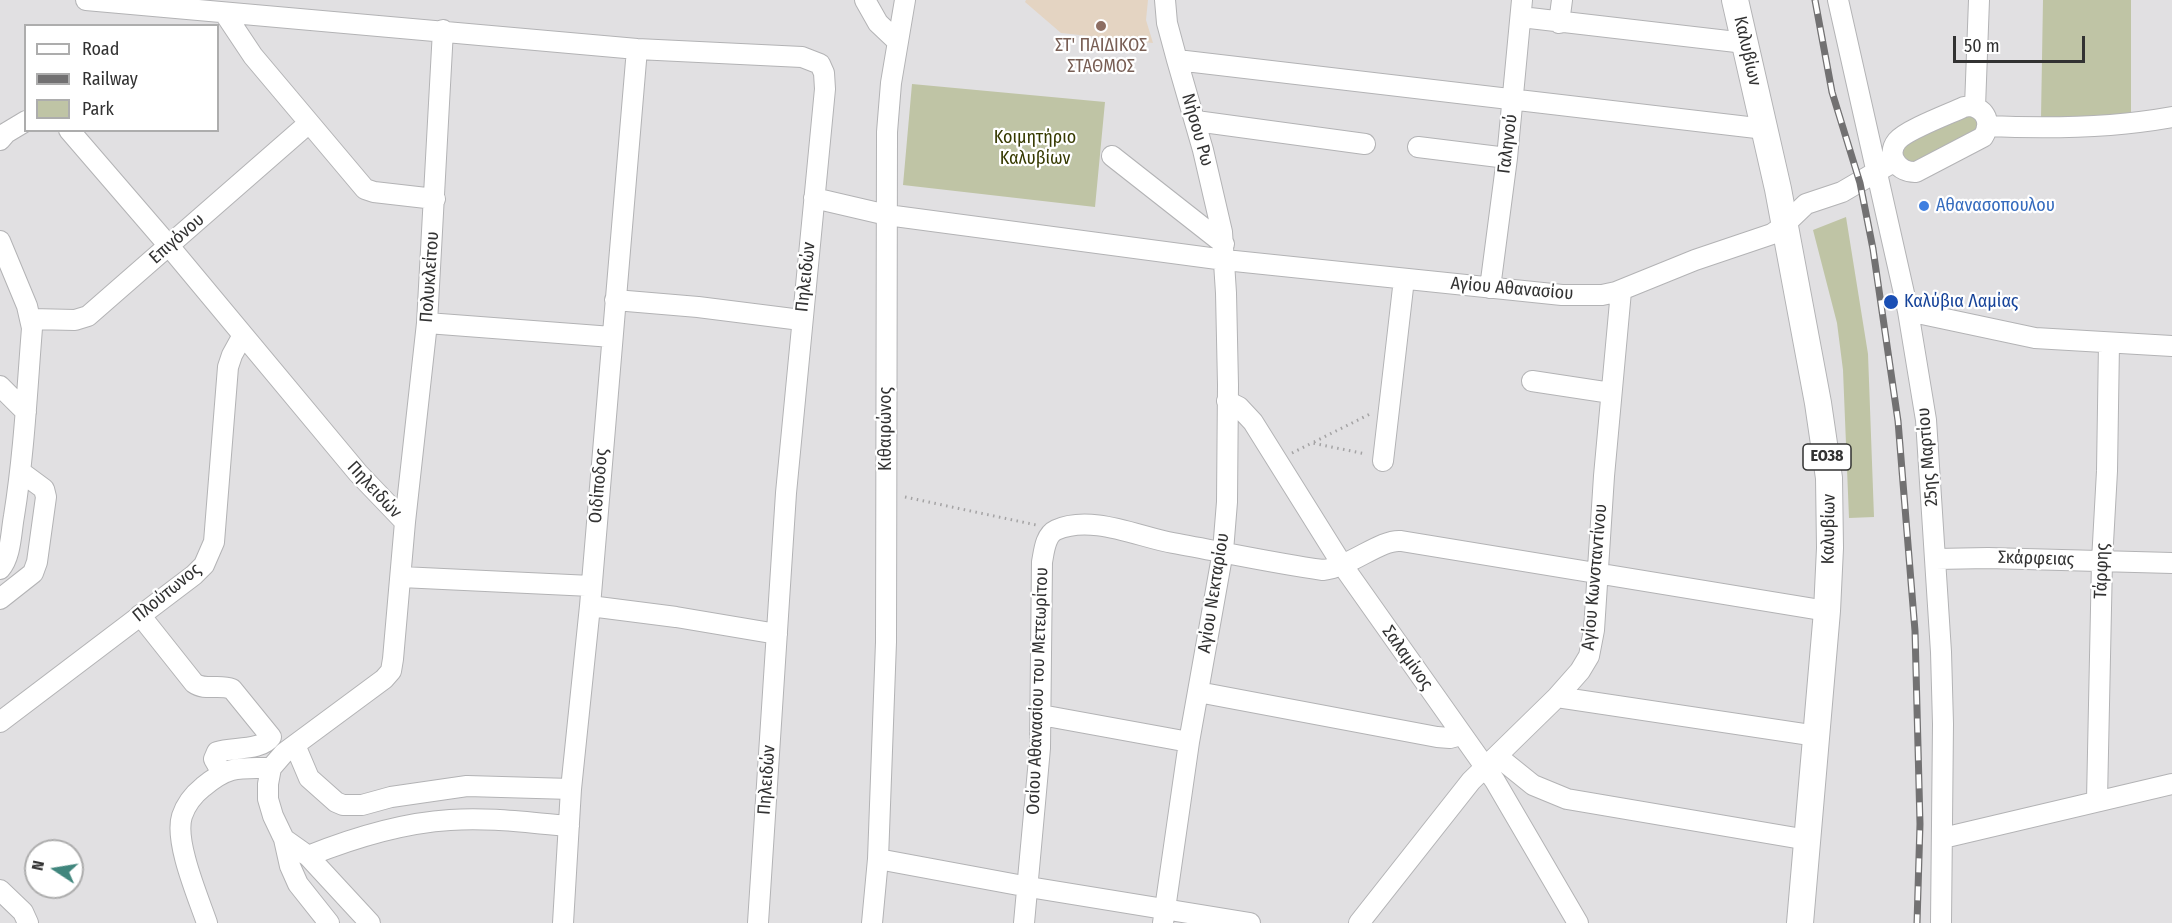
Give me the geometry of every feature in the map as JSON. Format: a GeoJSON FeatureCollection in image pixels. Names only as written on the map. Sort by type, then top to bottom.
{"type":"FeatureCollection","features":[{"type":"Feature","properties":{"kind":"main road","name":"Καλυβίων"},"geometry":{"type":"LineString","coordinates":[[1735,0],[1785,224],[1828,462],[1830,548],[1827,611],[1800,923]]}},
{"type":"Feature","properties":{"kind":"street"},"geometry":{"type":"LineString","coordinates":[[86,0],[637,49]]}},
{"type":"Feature","properties":{"kind":"street"},"geometry":{"type":"LineString","coordinates":[[865,0],[878,23],[897,41]]}},
{"type":"Feature","properties":{"kind":"street","name":"Κιθαιρώνος"},"geometry":{"type":"LineString","coordinates":[[872,923],[878,859],[886,642],[887,124],[897,41],[905,0]]}},
{"type":"Feature","properties":{"kind":"street","name":"Νήσου Ρω"},"geometry":{"type":"LineString","coordinates":[[1165,0],[1167,23],[1196,121],[1218,213],[1224,252]]}},
{"type":"Feature","properties":{"kind":"street"},"geometry":{"type":"LineString","coordinates":[[1559,23],[1562,0]]}},
{"type":"Feature","properties":{"kind":"street","name":"25ης Μαρτίου"},"geometry":{"type":"LineString","coordinates":[[1838,0],[1886,167],[1926,420],[1936,559],[1943,724],[1941,923]]}},
{"type":"Feature","properties":{"kind":"street"},"geometry":{"type":"LineString","coordinates":[[1975,107],[1979,0]]}},
{"type":"Feature","properties":{"kind":"street"},"geometry":{"type":"LineString","coordinates":[[1521,9],[1559,23],[1745,43]]}},
{"type":"Feature","properties":{"kind":"street","name":"Γαληνού"},"geometry":{"type":"LineString","coordinates":[[1490,288],[1507,158],[1521,9]]}},
{"type":"Feature","properties":{"kind":"street"},"geometry":{"type":"LineString","coordinates":[[225,14],[253,56],[365,189],[435,199]]}},
{"type":"Feature","properties":{"kind":"street","name":"Πολυκλείτου"},"geometry":{"type":"LineString","coordinates":[[405,522],[427,323],[443,30]]}},
{"type":"Feature","properties":{"kind":"street","name":"Πηλειδών"},"geometry":{"type":"LineString","coordinates":[[637,49],[802,57],[820,64],[824,73],[825,89],[786,493],[758,923]]}},
{"type":"Feature","properties":{"kind":"street","name":"Οιδίποδος"},"geometry":{"type":"LineString","coordinates":[[564,923],[571,789],[590,606],[637,49]]}},
{"type":"Feature","properties":{"kind":"street"},"geometry":{"type":"LineString","coordinates":[[1177,60],[1765,129]]}},
{"type":"Feature","properties":{"kind":"street"},"geometry":{"type":"LineString","coordinates":[[1964,107],[1975,107],[1985,114],[1988,126],[1978,140],[1916,172],[1886,167],[1899,139],[1964,107]]}},
{"type":"Feature","properties":{"kind":"street"},"geometry":{"type":"LineString","coordinates":[[1988,126],[2077,128],[2172,117]]}},
{"type":"Feature","properties":{"kind":"street"},"geometry":{"type":"LineString","coordinates":[[1196,121],[1365,144]]}},
{"type":"Feature","properties":{"kind":"street"},"geometry":{"type":"LineString","coordinates":[[0,140],[6,133],[24,122]]}},
{"type":"Feature","properties":{"kind":"street","name":"Επιγόνου"},"geometry":{"type":"LineString","coordinates":[[31,319],[75,320],[88,316],[309,123]]}},
{"type":"Feature","properties":{"kind":"street","name":"Πηλειδών"},"geometry":{"type":"LineString","coordinates":[[71,132],[358,473],[405,522],[391,670],[384,679],[284,753],[271,768]]}},
{"type":"Feature","properties":{"kind":"street"},"geometry":{"type":"LineString","coordinates":[[1418,147],[1507,158]]}},
{"type":"Feature","properties":{"kind":"street"},"geometry":{"type":"LineString","coordinates":[[1112,156],[1224,252]]}},
{"type":"Feature","properties":{"kind":"street","name":"Αγίου Αθανασίου"},"geometry":{"type":"LineString","coordinates":[[814,198],[887,215],[1224,252],[1404,279],[1562,295],[1602,295],[1621,291],[1695,260],[1768,236],[1806,204],[1842,192],[1886,167]]}},
{"type":"Feature","properties":{"kind":"street"},"geometry":{"type":"LineString","coordinates":[[0,241],[31,319],[32,328],[21,472],[9,546],[0,569]]}},
{"type":"Feature","properties":{"kind":"street","name":"Αγίου Νεκταρίου"},"geometry":{"type":"LineString","coordinates":[[1164,916],[1189,742],[1223,551],[1227,502],[1224,252]]}},
{"type":"Feature","properties":{"kind":"street"},"geometry":{"type":"LineString","coordinates":[[1384,458],[1404,279]]}},
{"type":"Feature","properties":{"kind":"street","name":"Αγίου Κωνσταντίνου"},"geometry":{"type":"LineString","coordinates":[[1359,923],[1471,781],[1557,697],[1580,671],[1589,656],[1594,630],[1611,393],[1621,291]]}},
{"type":"Feature","properties":{"kind":"street"},"geometry":{"type":"LineString","coordinates":[[615,300],[698,307],[801,320]]}},
{"type":"Feature","properties":{"kind":"street"},"geometry":{"type":"LineString","coordinates":[[1908,311],[2035,338],[2172,346]]}},
{"type":"Feature","properties":{"kind":"street"},"geometry":{"type":"LineString","coordinates":[[427,323],[612,337]]}},
{"type":"Feature","properties":{"kind":"street","name":"Πλούτωνος"},"geometry":{"type":"LineString","coordinates":[[0,722],[204,565],[214,542],[227,373],[232,355],[243,335]]}},
{"type":"Feature","properties":{"kind":"street","name":"Τάρφης"},"geometry":{"type":"LineString","coordinates":[[2097,800],[2109,343]]}},
{"type":"Feature","properties":{"kind":"street"},"geometry":{"type":"LineString","coordinates":[[1532,381],[1611,393]]}},
{"type":"Feature","properties":{"kind":"street"},"geometry":{"type":"LineString","coordinates":[[0,386],[26,412]]}},
{"type":"Feature","properties":{"kind":"street","name":"Σαλαμίνος"},"geometry":{"type":"LineString","coordinates":[[1227,402],[1246,413],[1343,566],[1461,735],[1491,762],[1578,923]]}},
{"type":"Feature","properties":{"kind":"street"},"geometry":{"type":"LineString","coordinates":[[0,599],[33,573],[38,562],[46,497],[44,489],[21,472]]}},
{"type":"Feature","properties":{"kind":"street"},"geometry":{"type":"LineString","coordinates":[[1052,532],[1071,526],[1109,527],[1170,543],[1323,570],[1343,566],[1384,544],[1397,540],[1827,611]]}},
{"type":"Feature","properties":{"kind":"street","name":"Οσίου Αθανασίου του Μετεωρίτου"},"geometry":{"type":"LineString","coordinates":[[1024,923],[1029,887],[1041,715],[1042,562],[1047,540],[1052,532]]}},
{"type":"Feature","properties":{"kind":"street","name":"Σκάρφειας"},"geometry":{"type":"LineString","coordinates":[[1936,559],[1988,558],[2172,563]]}},
{"type":"Feature","properties":{"kind":"street"},"geometry":{"type":"LineString","coordinates":[[401,577],[591,586]]}},
{"type":"Feature","properties":{"kind":"street"},"geometry":{"type":"LineString","coordinates":[[590,606],[676,617],[777,634]]}},
{"type":"Feature","properties":{"kind":"street"},"geometry":{"type":"LineString","coordinates":[[140,615],[194,683],[204,687],[223,686],[232,689],[271,737],[259,746],[230,748],[217,752],[214,759],[222,772]]}},
{"type":"Feature","properties":{"kind":"street"},"geometry":{"type":"LineString","coordinates":[[1198,692],[1437,737],[1450,738],[1461,735]]}},
{"type":"Feature","properties":{"kind":"street"},"geometry":{"type":"LineString","coordinates":[[1557,697],[1817,736]]}},
{"type":"Feature","properties":{"kind":"street"},"geometry":{"type":"LineString","coordinates":[[1041,715],[1189,742]]}},
{"type":"Feature","properties":{"kind":"street"},"geometry":{"type":"LineString","coordinates":[[296,745],[309,778],[336,802],[343,805],[362,805],[391,797],[467,786],[496,785],[571,789]]}},
{"type":"Feature","properties":{"kind":"street"},"geometry":{"type":"LineString","coordinates":[[1491,762],[1533,785],[1567,799],[1808,840]]}},
{"type":"Feature","properties":{"kind":"street"},"geometry":{"type":"LineString","coordinates":[[207,923],[186,861],[180,831],[181,818],[194,795],[222,772],[249,768],[271,768],[268,799],[284,839],[290,866],[298,884],[329,923]]}},
{"type":"Feature","properties":{"kind":"street"},"geometry":{"type":"LineString","coordinates":[[1943,838],[2172,784]]}},
{"type":"Feature","properties":{"kind":"street"},"geometry":{"type":"LineString","coordinates":[[308,856],[352,838],[449,820],[569,826]]}},
{"type":"Feature","properties":{"kind":"street"},"geometry":{"type":"LineString","coordinates":[[284,839],[308,856],[370,923]]}},
{"type":"Feature","properties":{"kind":"street"},"geometry":{"type":"LineString","coordinates":[[878,859],[1029,887],[1164,916],[1250,923]]}},
{"type":"Feature","properties":{"kind":"street"},"geometry":{"type":"LineString","coordinates":[[0,890],[24,912],[28,923]]}},
{"type":"Feature","properties":{"kind":"path"},"geometry":{"type":"LineString","coordinates":[[1278,461],[1368,414],[1389,412]]}},
{"type":"Feature","properties":{"kind":"path"},"geometry":{"type":"LineString","coordinates":[[1312,443],[1384,458]]}},
{"type":"Feature","properties":{"kind":"path"},"geometry":{"type":"LineString","coordinates":[[886,493],[1034,524],[1052,532]]}},
{"type":"Feature","properties":{"kind":"shaded area","name":"ΣΤ' ΠΑΙΔΙΚΟΣ ΣΤΑΘΜΟΣ"},"geometry":{"type":"Polygon","coordinates":[[[1026,0],[1148,0],[1146,20],[1153,43],[1061,33],[1025,2],[1026,0]]]}},
{"type":"Feature","properties":{"kind":"green space"},"geometry":{"type":"Polygon","coordinates":[[[2043,0],[2131,0],[2131,118],[2041,118],[2043,0]]]}},
{"type":"Feature","properties":{"kind":"green space","name":"Κοιμητήριο Καλυβίων"},"geometry":{"type":"Polygon","coordinates":[[[912,84],[1105,102],[1095,207],[903,185],[912,84]]]}},
{"type":"Feature","properties":{"kind":"green space"},"geometry":{"type":"Polygon","coordinates":[[[1976,112],[1982,131],[1909,168],[1898,146],[1901,142],[1976,112]]]}},
{"type":"Feature","properties":{"kind":"green space"},"geometry":{"type":"Polygon","coordinates":[[[1846,217],[1868,354],[1874,517],[1849,518],[1843,370],[1837,323],[1813,230],[1846,217]]]}},
{"type":"Feature","properties":{"kind":"railway"},"geometry":{"type":"LineString","coordinates":[[1815,0],[1832,92],[1860,183],[1873,249],[1898,421],[1915,631],[1920,824],[1917,923]]}},
{"type":"Feature","properties":{"kind":"place","name":"ΣΤ' ΠΑΙΔΙΚΟΣ ΣΤΑΘΜΟΣ"},"geometry":{"type":"Point","coordinates":[1101,26]}},
{"type":"Feature","properties":{"kind":"place","name":"Αθανασοπουλου"},"geometry":{"type":"Point","coordinates":[1924,206]}},
{"type":"Feature","properties":{"kind":"place","name":"Καλύβια Λαμίας"},"geometry":{"type":"Point","coordinates":[1891,302]}}]}
